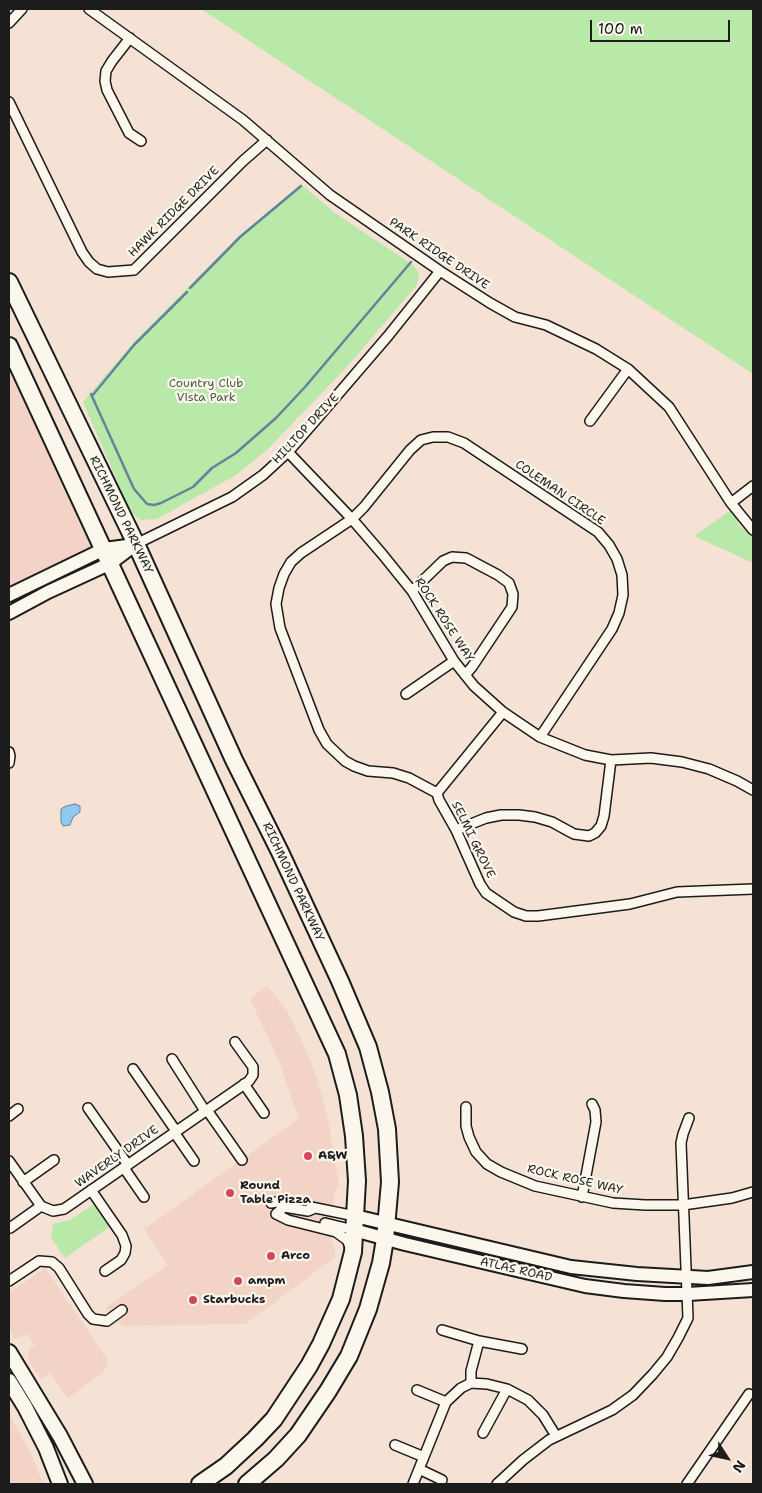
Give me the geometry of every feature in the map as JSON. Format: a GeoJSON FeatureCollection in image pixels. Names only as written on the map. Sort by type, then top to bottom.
{"type":"FeatureCollection","features":[{"type":"Feature","properties":{"kind":"highway","name":"RICHMOND PARKWAY"},"geometry":{"type":"LineString","coordinates":[[9,282],[136,544],[234,760],[284,861],[340,982],[368,1047],[380,1092],[388,1138],[390,1173],[386,1231],[381,1264],[371,1301],[348,1356],[328,1392],[298,1435],[276,1459],[247,1484]]}},
{"type":"Feature","properties":{"kind":"highway"},"geometry":{"type":"LineString","coordinates":[[9,346],[337,1054],[348,1095],[354,1136],[357,1182],[352,1252],[341,1299],[309,1366],[274,1419],[226,1466],[200,1484]]}},
{"type":"Feature","properties":{"kind":"main road"},"geometry":{"type":"LineString","coordinates":[[9,1352],[60,1436],[85,1484]]}},
{"type":"Feature","properties":{"kind":"main road"},"geometry":{"type":"LineString","coordinates":[[9,1380],[42,1440],[60,1484]]}},
{"type":"Feature","properties":{"kind":"street"},"geometry":{"type":"LineString","coordinates":[[9,23],[22,9]]}},
{"type":"Feature","properties":{"kind":"street","name":"PARK RIDGE DRIVE"},"geometry":{"type":"LineString","coordinates":[[89,9],[243,120],[330,194],[440,271],[515,317],[546,325],[596,349],[628,369],[669,407],[731,503],[753,530]]}},
{"type":"Feature","properties":{"kind":"street"},"geometry":{"type":"LineString","coordinates":[[130,38],[112,61],[106,71],[104,81],[130,133],[141,141]]}},
{"type":"Feature","properties":{"kind":"street","name":"HAWK RIDGE DRIVE"},"geometry":{"type":"LineString","coordinates":[[9,102],[82,252],[89,262],[97,268],[108,272],[134,270],[243,161],[267,140]]}},
{"type":"Feature","properties":{"kind":"street","name":"HILLTOP DRIVE"},"geometry":{"type":"LineString","coordinates":[[9,595],[136,544],[232,497],[263,475],[288,452],[382,343],[440,271]]}},
{"type":"Feature","properties":{"kind":"street"},"geometry":{"type":"LineString","coordinates":[[590,421],[628,369]]}},
{"type":"Feature","properties":{"kind":"street","name":"COLEMAN CIRCLE"},"geometry":{"type":"LineString","coordinates":[[352,519],[410,450],[421,440],[433,437],[448,437],[464,443],[598,532],[609,545],[622,575],[623,595],[619,613],[612,629],[540,737]]}},
{"type":"Feature","properties":{"kind":"street","name":"ROCK ROSE WAY"},"geometry":{"type":"LineString","coordinates":[[288,452],[352,519],[412,591],[454,661],[474,686],[503,712],[540,737],[585,755],[611,760],[651,758],[682,762],[709,769],[753,790]]}},
{"type":"Feature","properties":{"kind":"street"},"geometry":{"type":"LineString","coordinates":[[731,503],[753,486]]}},
{"type":"Feature","properties":{"kind":"street","name":"SELMI GROVE"},"geometry":{"type":"LineString","coordinates":[[352,519],[291,562],[284,574],[276,604],[280,628],[319,730],[327,744],[345,761],[354,766],[368,771],[393,773],[409,778],[437,793],[486,893],[506,908],[526,916],[538,916],[630,904],[678,892],[753,889]]}},
{"type":"Feature","properties":{"kind":"street","name":"HILLTOP DRIVE"},"geometry":{"type":"LineString","coordinates":[[9,613],[107,556]]}},
{"type":"Feature","properties":{"kind":"street"},"geometry":{"type":"LineString","coordinates":[[412,591],[443,561],[452,557],[466,558],[498,575],[509,584],[513,594],[512,607],[465,675]]}},
{"type":"Feature","properties":{"kind":"street"},"geometry":{"type":"LineString","coordinates":[[406,694],[454,661]]}},
{"type":"Feature","properties":{"kind":"street"},"geometry":{"type":"LineString","coordinates":[[437,793],[503,712]]}},
{"type":"Feature","properties":{"kind":"street"},"geometry":{"type":"LineString","coordinates":[[9,752],[9,763]]}},
{"type":"Feature","properties":{"kind":"street"},"geometry":{"type":"LineString","coordinates":[[456,830],[486,818],[501,815],[519,815],[552,822],[574,834],[582,836],[595,833],[601,826],[604,816],[611,760]]}},
{"type":"Feature","properties":{"kind":"street"},"geometry":{"type":"LineString","coordinates":[[235,1042],[253,1067],[253,1075],[246,1082],[264,1113]]}},
{"type":"Feature","properties":{"kind":"street"},"geometry":{"type":"LineString","coordinates":[[172,1059],[206,1111],[242,1160]]}},
{"type":"Feature","properties":{"kind":"street"},"geometry":{"type":"LineString","coordinates":[[133,1069],[194,1161]]}},
{"type":"Feature","properties":{"kind":"street","name":"WAVERLY DRIVE"},"geometry":{"type":"LineString","coordinates":[[42,1206],[49,1210],[60,1210],[246,1082]]}},
{"type":"Feature","properties":{"kind":"street"},"geometry":{"type":"LineString","coordinates":[[582,1197],[596,1122],[595,1110],[592,1104]]}},
{"type":"Feature","properties":{"kind":"street","name":"ROCK ROSE WAY"},"geometry":{"type":"LineString","coordinates":[[466,1107],[466,1126],[476,1152],[487,1164],[501,1172],[536,1186],[613,1204],[628,1205],[683,1205],[732,1198],[753,1192]]}},
{"type":"Feature","properties":{"kind":"street"},"geometry":{"type":"LineString","coordinates":[[88,1108],[144,1197]]}},
{"type":"Feature","properties":{"kind":"street"},"geometry":{"type":"LineString","coordinates":[[9,1116],[18,1109]]}},
{"type":"Feature","properties":{"kind":"street"},"geometry":{"type":"LineString","coordinates":[[497,1484],[537,1448],[556,1436],[612,1410],[633,1395],[654,1374],[667,1357],[688,1318],[681,1143],[689,1118]]}},
{"type":"Feature","properties":{"kind":"street"},"geometry":{"type":"LineString","coordinates":[[23,1182],[54,1160]]}},
{"type":"Feature","properties":{"kind":"street"},"geometry":{"type":"LineString","coordinates":[[9,1161],[42,1206],[10,1228]]}},
{"type":"Feature","properties":{"kind":"street"},"geometry":{"type":"LineString","coordinates":[[91,1190],[122,1235],[126,1246],[123,1257],[105,1271]]}},
{"type":"Feature","properties":{"kind":"street","name":"ATLAS ROAD"},"geometry":{"type":"LineString","coordinates":[[271,1203],[283,1201],[315,1208],[354,1223]]}},
{"type":"Feature","properties":{"kind":"street","name":"ATLAS ROAD"},"geometry":{"type":"LineString","coordinates":[[315,1208],[308,1211],[284,1207],[276,1214],[354,1223],[578,1285],[645,1293],[688,1294],[753,1290]]}},
{"type":"Feature","properties":{"kind":"street"},"geometry":{"type":"LineString","coordinates":[[283,1216],[286,1220],[336,1232],[347,1240],[352,1252]]}},
{"type":"Feature","properties":{"kind":"street","name":"ATLAS ROAD"},"geometry":{"type":"LineString","coordinates":[[386,1231],[571,1267],[708,1278],[753,1272]]}},
{"type":"Feature","properties":{"kind":"street"},"geometry":{"type":"LineString","coordinates":[[9,1282],[39,1261],[52,1262],[60,1268],[93,1319],[106,1320],[122,1310]]}},
{"type":"Feature","properties":{"kind":"street"},"geometry":{"type":"LineString","coordinates":[[442,1330],[479,1341],[522,1349]]}},
{"type":"Feature","properties":{"kind":"street"},"geometry":{"type":"LineString","coordinates":[[471,1383],[471,1371],[479,1341]]}},
{"type":"Feature","properties":{"kind":"street"},"geometry":{"type":"LineString","coordinates":[[413,1484],[446,1402],[461,1388],[471,1383],[487,1384],[507,1389],[528,1400],[543,1415],[556,1436]]}},
{"type":"Feature","properties":{"kind":"street"},"geometry":{"type":"LineString","coordinates":[[483,1433],[507,1389]]}},
{"type":"Feature","properties":{"kind":"street"},"geometry":{"type":"LineString","coordinates":[[417,1390],[446,1402]]}},
{"type":"Feature","properties":{"kind":"street"},"geometry":{"type":"LineString","coordinates":[[687,1484],[749,1394]]}},
{"type":"Feature","properties":{"kind":"street"},"geometry":{"type":"LineString","coordinates":[[395,1445],[424,1457]]}},
{"type":"Feature","properties":{"kind":"street"},"geometry":{"type":"LineString","coordinates":[[419,1469],[442,1480]]}},
{"type":"Feature","properties":{"kind":"shaded area"},"geometry":{"type":"Polygon","coordinates":[[[9,361],[93,545],[9,595],[9,361]]]}},
{"type":"Feature","properties":{"kind":"shaded area"},"geometry":{"type":"Polygon","coordinates":[[[267,986],[288,1012],[309,1057],[318,1081],[328,1120],[339,1185],[334,1193],[332,1242],[335,1249],[335,1257],[246,1324],[123,1326],[105,1308],[168,1265],[144,1229],[300,1118],[279,1061],[250,999],[267,986]]]}},
{"type":"Feature","properties":{"kind":"shaded area"},"geometry":{"type":"Polygon","coordinates":[[[45,1268],[108,1360],[104,1372],[68,1398],[50,1373],[40,1379],[28,1360],[29,1349],[35,1345],[27,1334],[20,1338],[14,1338],[9,1329],[9,1293],[45,1268]]]}},
{"type":"Feature","properties":{"kind":"shaded area"},"geometry":{"type":"Polygon","coordinates":[[[9,1413],[33,1458],[43,1484],[9,1484],[9,1413]]]}},
{"type":"Feature","properties":{"kind":"green space"},"geometry":{"type":"Polygon","coordinates":[[[201,9],[753,9],[753,374],[201,9]]]}},
{"type":"Feature","properties":{"kind":"green space","name":"Country Club Vista Park"},"geometry":{"type":"Polygon","coordinates":[[[301,184],[335,213],[413,265],[418,272],[419,278],[416,286],[345,369],[266,451],[236,475],[157,519],[141,520],[131,513],[83,402],[132,344],[239,236],[301,184]]]}},
{"type":"Feature","properties":{"kind":"green space"},"geometry":{"type":"Polygon","coordinates":[[[737,511],[738,524],[753,538],[753,563],[694,536],[728,512],[737,511]]]}},
{"type":"Feature","properties":{"kind":"green space"},"geometry":{"type":"Polygon","coordinates":[[[96,1203],[111,1226],[65,1258],[51,1238],[53,1224],[70,1220],[96,1203]]]}},
{"type":"Feature","properties":{"kind":"water"},"geometry":{"type":"Polygon","coordinates":[[[75,804],[80,806],[80,812],[73,817],[70,825],[63,826],[61,822],[61,809],[75,804]]]}},
{"type":"Feature","properties":{"kind":"waterway"},"geometry":{"type":"LineString","coordinates":[[190,288],[240,237],[301,186]]}},
{"type":"Feature","properties":{"kind":"waterway"},"geometry":{"type":"LineString","coordinates":[[91,394],[134,489],[147,504],[161,503],[193,487],[212,468],[236,453],[276,418],[305,387],[411,262]]}},
{"type":"Feature","properties":{"kind":"waterway"},"geometry":{"type":"LineString","coordinates":[[92,396],[134,345],[187,292]]}},
{"type":"Feature","properties":{"kind":"place","name":"A&W"},"geometry":{"type":"Point","coordinates":[308,1156]}},
{"type":"Feature","properties":{"kind":"place","name":"Round Table Pizza"},"geometry":{"type":"Point","coordinates":[230,1193]}},
{"type":"Feature","properties":{"kind":"place","name":"Arco"},"geometry":{"type":"Point","coordinates":[271,1256]}},
{"type":"Feature","properties":{"kind":"place","name":"ampm"},"geometry":{"type":"Point","coordinates":[238,1281]}},
{"type":"Feature","properties":{"kind":"place","name":"Starbucks"},"geometry":{"type":"Point","coordinates":[193,1300]}}]}
